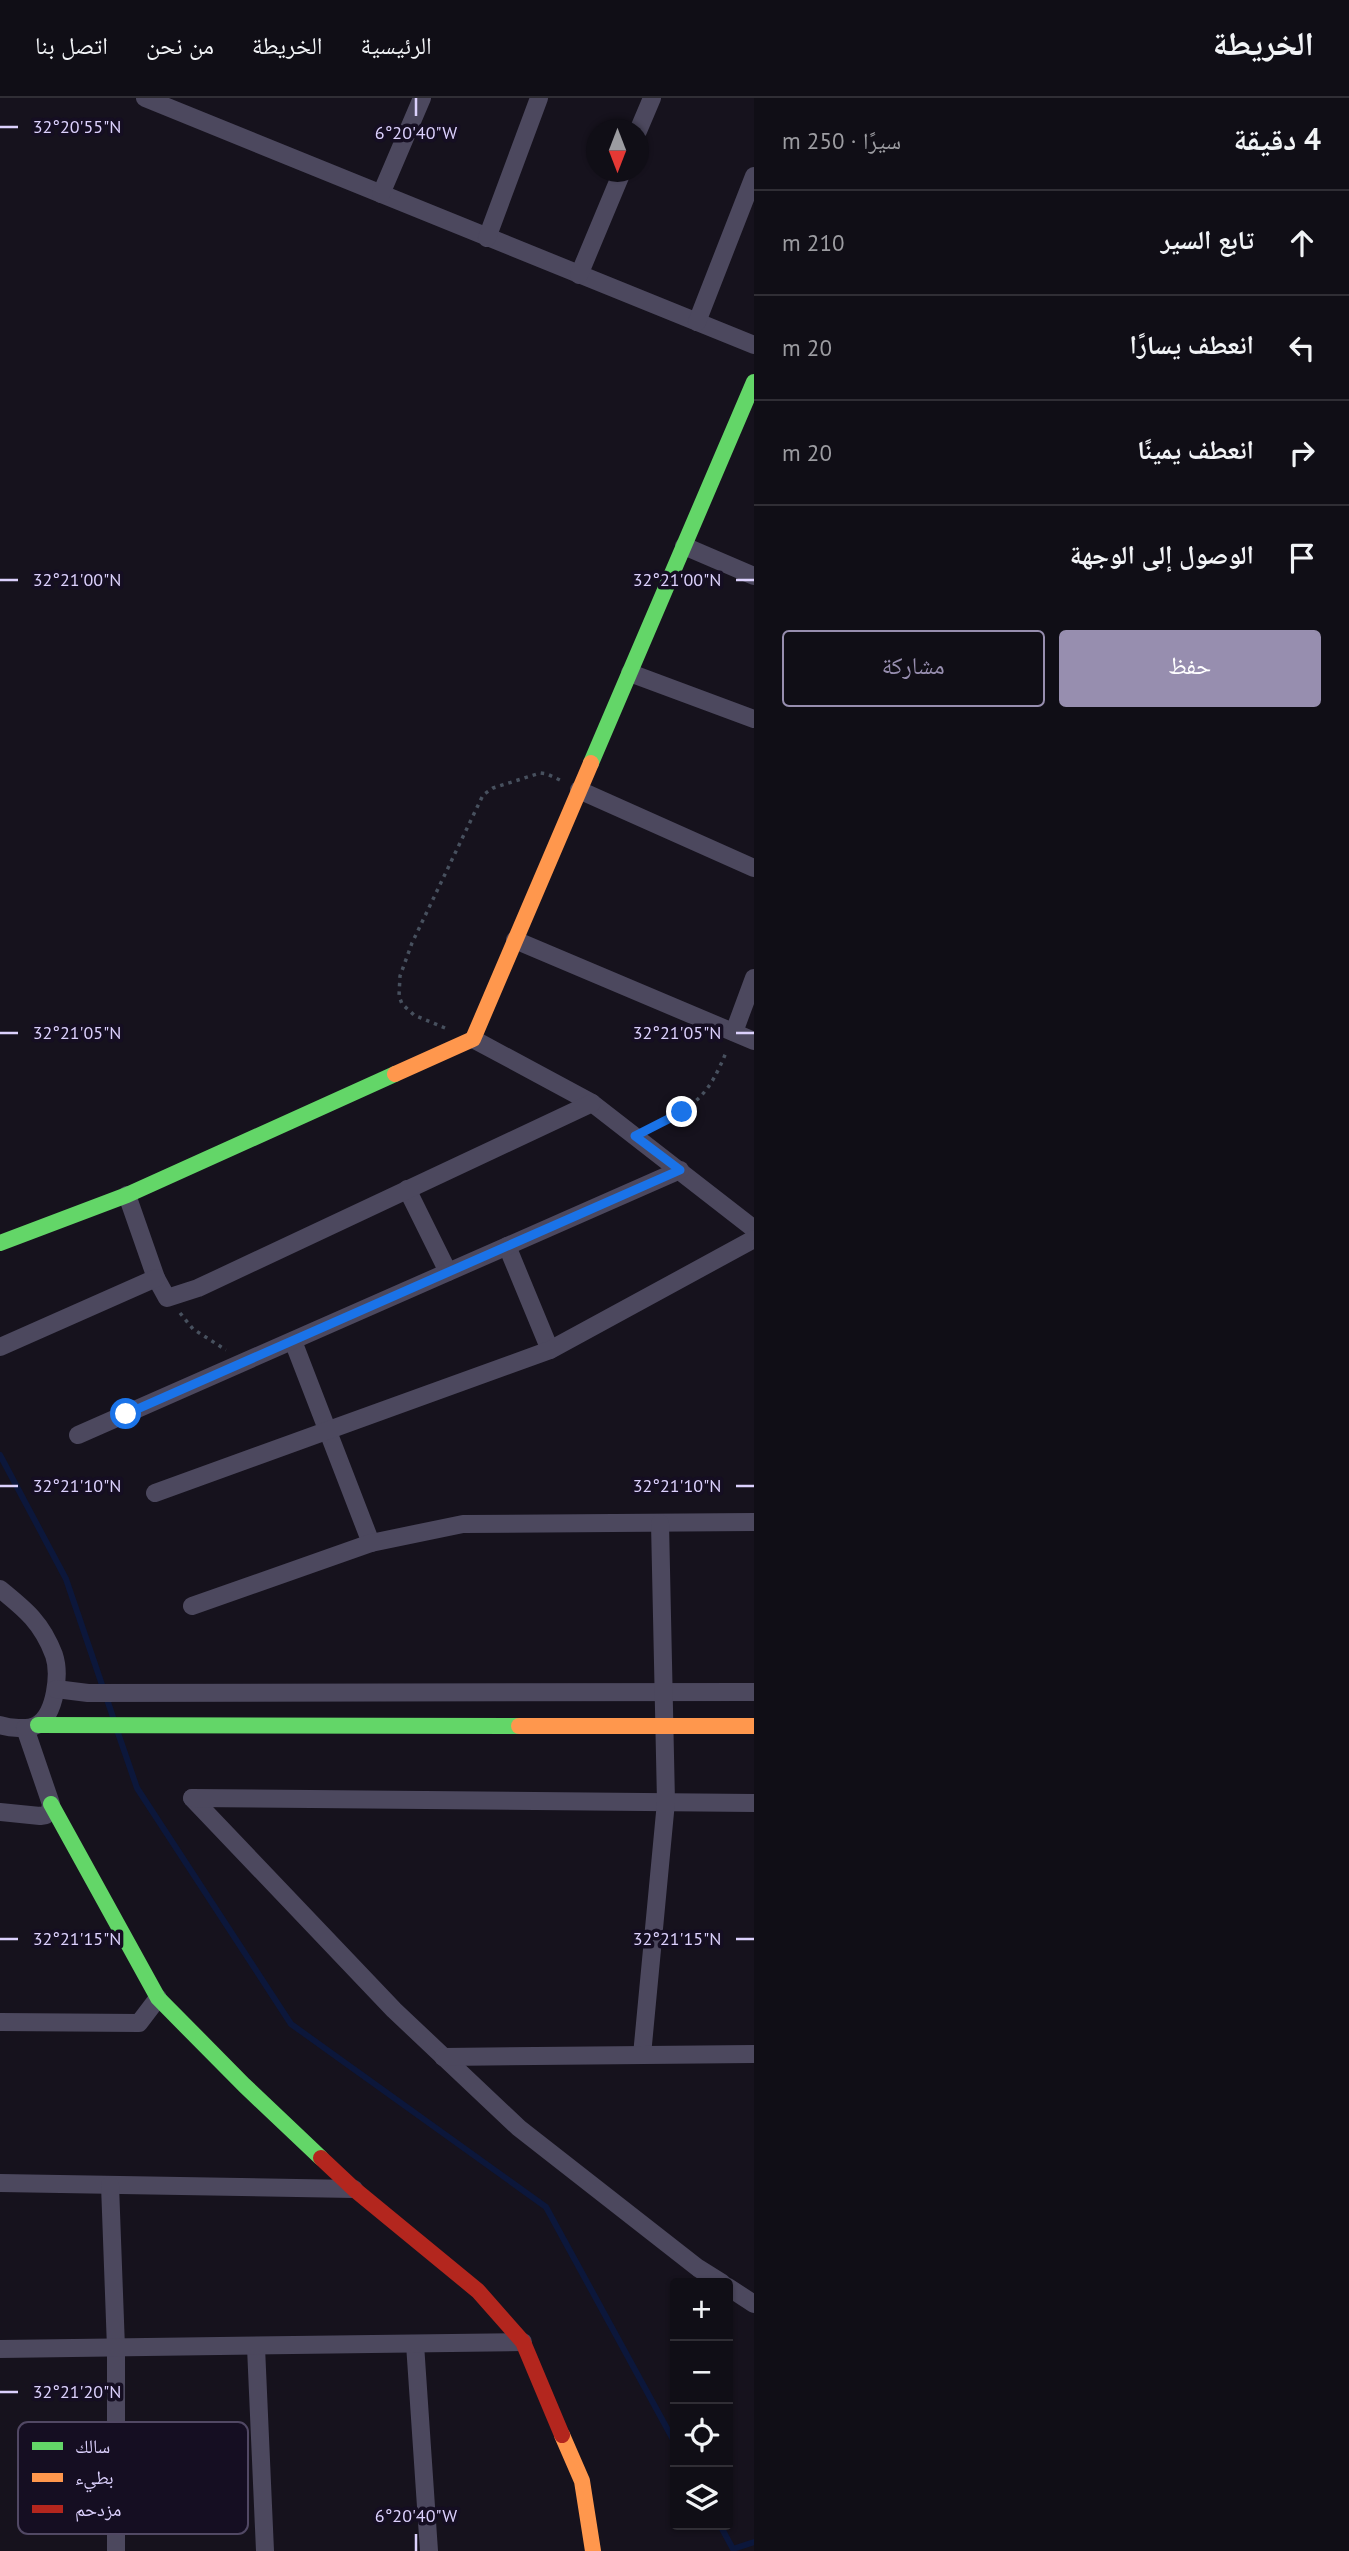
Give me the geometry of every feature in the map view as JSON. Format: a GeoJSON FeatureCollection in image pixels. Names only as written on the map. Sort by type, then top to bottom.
{"type":"FeatureCollection","features":[{"type":"Feature","properties":{"kind":"street"},"geometry":{"type":"LineString","coordinates":[[145,98],[754,345]]}},
{"type":"Feature","properties":{"kind":"street"},"geometry":{"type":"LineString","coordinates":[[381,194],[422,98]]}},
{"type":"Feature","properties":{"kind":"street"},"geometry":{"type":"LineString","coordinates":[[488,238],[539,98]]}},
{"type":"Feature","properties":{"kind":"street"},"geometry":{"type":"LineString","coordinates":[[644,119],[652,98]]}},
{"type":"Feature","properties":{"kind":"street"},"geometry":{"type":"LineString","coordinates":[[696,322],[754,176]]}},
{"type":"Feature","properties":{"kind":"street"},"geometry":{"type":"LineString","coordinates":[[579,275],[618,182]]}},
{"type":"Feature","properties":{"kind":"street"},"geometry":{"type":"LineString","coordinates":[[0,1243],[127,1195],[473,1039],[754,382]]}},
{"type":"Feature","properties":{"kind":"street"},"geometry":{"type":"LineString","coordinates":[[684,547],[754,576]]}},
{"type":"Feature","properties":{"kind":"street"},"geometry":{"type":"LineString","coordinates":[[630,673],[754,719]]}},
{"type":"Feature","properties":{"kind":"street"},"geometry":{"type":"LineString","coordinates":[[579,790],[754,868]]}},
{"type":"Feature","properties":{"kind":"street"},"geometry":{"type":"LineString","coordinates":[[515,940],[754,1041]]}},
{"type":"Feature","properties":{"kind":"street"},"geometry":{"type":"LineString","coordinates":[[734,1032],[754,978]]}},
{"type":"Feature","properties":{"kind":"street"},"geometry":{"type":"LineString","coordinates":[[473,1039],[592,1103],[754,1229]]}},
{"type":"Feature","properties":{"kind":"street"},"geometry":{"type":"LineString","coordinates":[[127,1195],[156,1278],[167,1298],[198,1288],[592,1103]]}},
{"type":"Feature","properties":{"kind":"street"},"geometry":{"type":"LineString","coordinates":[[78,1435],[680,1170]]}},
{"type":"Feature","properties":{"kind":"street"},"geometry":{"type":"LineString","coordinates":[[407,1189],[448,1272]]}},
{"type":"Feature","properties":{"kind":"street"},"geometry":{"type":"LineString","coordinates":[[155,1493],[550,1350],[754,1238]]}},
{"type":"Feature","properties":{"kind":"street"},"geometry":{"type":"LineString","coordinates":[[507,1246],[550,1350]]}},
{"type":"Feature","properties":{"kind":"street"},"geometry":{"type":"LineString","coordinates":[[0,1347],[156,1278]]}},
{"type":"Feature","properties":{"kind":"street"},"geometry":{"type":"LineString","coordinates":[[293,1341],[371,1543]]}},
{"type":"Feature","properties":{"kind":"street"},"geometry":{"type":"LineString","coordinates":[[191,1606],[371,1543],[463,1524],[754,1522]]}},
{"type":"Feature","properties":{"kind":"street"},"geometry":{"type":"LineString","coordinates":[[642,2055],[666,1802],[660,1523]]}},
{"type":"Feature","properties":{"kind":"street"},"geometry":{"type":"LineString","coordinates":[[0,1589],[33,1615],[55,1657],[56,1689],[51,1709],[31,1726]]}},
{"type":"Feature","properties":{"kind":"street"},"geometry":{"type":"LineString","coordinates":[[56,1689],[88,1693],[754,1692]]}},
{"type":"Feature","properties":{"kind":"street"},"geometry":{"type":"LineString","coordinates":[[0,1725],[664,1728],[754,1726]]}},
{"type":"Feature","properties":{"kind":"street"},"geometry":{"type":"LineString","coordinates":[[31,1726],[51,1804],[158,1998],[244,2085],[354,2189],[478,2291],[523,2342],[582,2481],[593,2551]]}},
{"type":"Feature","properties":{"kind":"street"},"geometry":{"type":"LineString","coordinates":[[714,2278],[519,2129],[394,2010],[191,1798],[754,1802]]}},
{"type":"Feature","properties":{"kind":"street"},"geometry":{"type":"LineString","coordinates":[[0,1812],[40,1816],[46,1815],[51,1804]]}},
{"type":"Feature","properties":{"kind":"street"},"geometry":{"type":"LineString","coordinates":[[0,2022],[139,2023],[158,1998]]}},
{"type":"Feature","properties":{"kind":"street"},"geometry":{"type":"LineString","coordinates":[[443,2057],[754,2054]]}},
{"type":"Feature","properties":{"kind":"street"},"geometry":{"type":"LineString","coordinates":[[0,2183],[354,2189]]}},
{"type":"Feature","properties":{"kind":"street"},"geometry":{"type":"LineString","coordinates":[[110,2185],[117,2348],[117,2422]]}},
{"type":"Feature","properties":{"kind":"street"},"geometry":{"type":"LineString","coordinates":[[733,2290],[754,2304]]}},
{"type":"Feature","properties":{"kind":"street"},"geometry":{"type":"LineString","coordinates":[[0,2349],[523,2342]]}},
{"type":"Feature","properties":{"kind":"street"},"geometry":{"type":"LineString","coordinates":[[415,2344],[429,2551]]}},
{"type":"Feature","properties":{"kind":"street"},"geometry":{"type":"LineString","coordinates":[[256,2347],[265,2551]]}},
{"type":"Feature","properties":{"kind":"path"},"geometry":{"type":"LineString","coordinates":[[473,1039],[414,1014],[402,1004],[398,986],[412,943],[470,817],[487,791],[540,773],[579,790]]}},
{"type":"Feature","properties":{"kind":"path"},"geometry":{"type":"LineString","coordinates":[[635,1136],[682,1112],[706,1093],[718,1072],[734,1032]]}},
{"type":"Feature","properties":{"kind":"path"},"geometry":{"type":"LineString","coordinates":[[167,1298],[193,1329],[246,1361]]}},
{"type":"Feature","properties":{"kind":"waterway"},"geometry":{"type":"LineString","coordinates":[[0,1455],[66,1579],[114,1720]]}},
{"type":"Feature","properties":{"kind":"waterway"},"geometry":{"type":"LineString","coordinates":[[117,1730],[137,1788],[291,2024],[546,2207],[670,2434]]}},
{"type":"Feature","properties":{"kind":"waterway"},"geometry":{"type":"LineString","coordinates":[[723,2530],[733,2549],[754,2542]]}},
{"type":"Feature","properties":{"kind":"traffic: fast"},"geometry":{"type":"LineString","coordinates":[[591,763],[754,382]]}},
{"type":"Feature","properties":{"kind":"traffic: fast"},"geometry":{"type":"LineString","coordinates":[[0,1243],[127,1195],[395,1074]]}},
{"type":"Feature","properties":{"kind":"traffic: fast"},"geometry":{"type":"LineString","coordinates":[[38,1725],[519,1726]]}},
{"type":"Feature","properties":{"kind":"traffic: fast"},"geometry":{"type":"LineString","coordinates":[[51,1804],[158,1998],[321,2158]]}},
{"type":"Feature","properties":{"kind":"traffic: slow"},"geometry":{"type":"LineString","coordinates":[[395,1074],[473,1039],[591,763]]}},
{"type":"Feature","properties":{"kind":"traffic: slow"},"geometry":{"type":"LineString","coordinates":[[519,1726],[754,1726]]}},
{"type":"Feature","properties":{"kind":"traffic: slow"},"geometry":{"type":"LineString","coordinates":[[562,2435],[582,2481],[593,2551]]}},
{"type":"Feature","properties":{"kind":"traffic: jam"},"geometry":{"type":"LineString","coordinates":[[321,2158],[354,2189],[478,2291],[523,2342],[562,2435]]}},
{"type":"Feature","properties":{"kind":"route"},"geometry":{"type":"LineString","coordinates":[[126,1414],[680,1170],[635,1136],[682,1112]]}}]}
